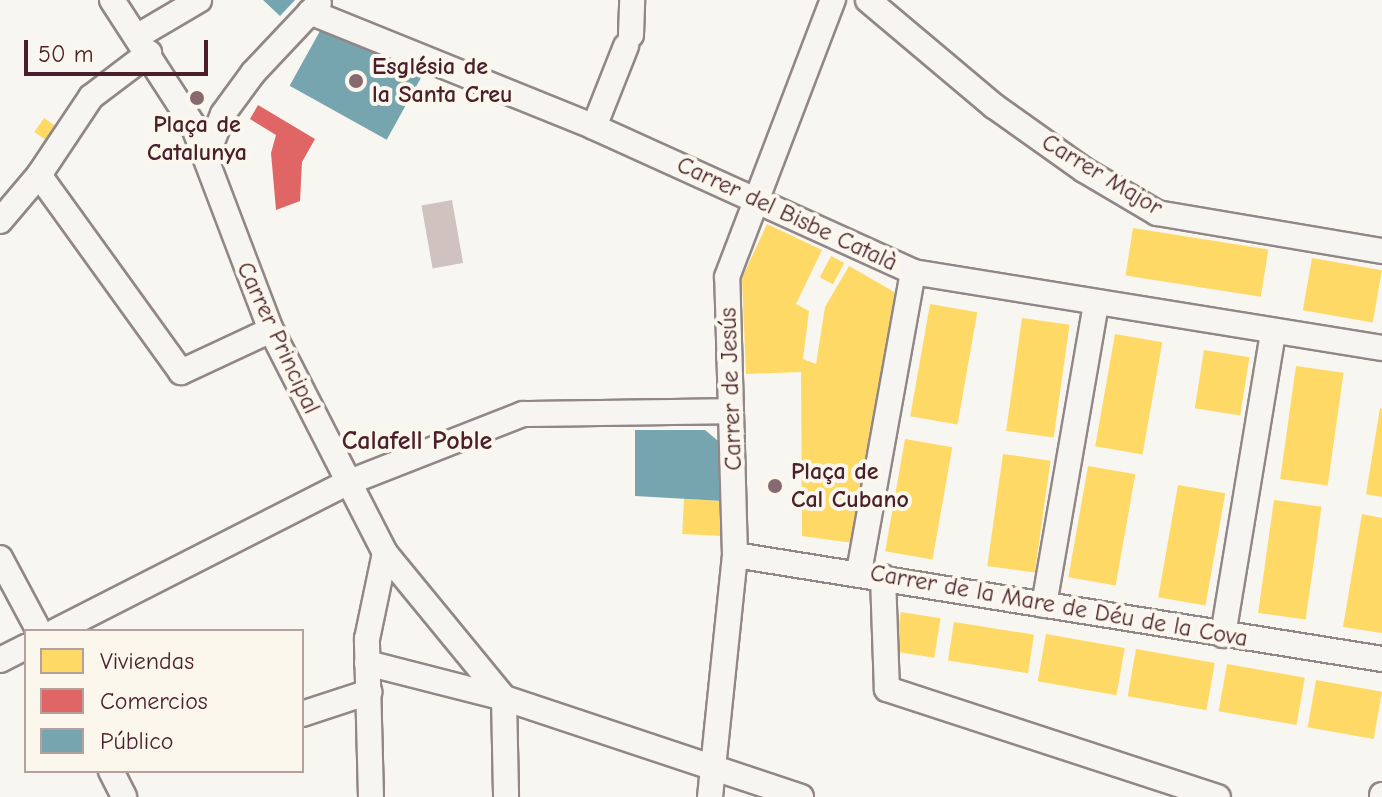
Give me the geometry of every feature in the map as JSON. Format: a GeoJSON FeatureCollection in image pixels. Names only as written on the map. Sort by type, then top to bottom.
{"type":"FeatureCollection","features":[{"type":"Feature","properties":{"kind":"street","name":"Carrer Principal"},"geometry":{"type":"LineString","coordinates":[[112,0],[143,45],[206,157],[214,189],[271,330],[385,553],[504,698]]}},
{"type":"Feature","properties":{"kind":"street"},"geometry":{"type":"LineString","coordinates":[[0,221],[39,175],[91,97],[143,45],[199,0]]}},
{"type":"Feature","properties":{"kind":"street"},"geometry":{"type":"LineString","coordinates":[[594,127],[628,40],[632,0]]}},
{"type":"Feature","properties":{"kind":"street","name":"Carrer de Jesús"},"geometry":{"type":"LineString","coordinates":[[710,797],[735,555],[727,277],[760,199],[833,0]]}},
{"type":"Feature","properties":{"kind":"street","name":"Carrer Major"},"geometry":{"type":"LineString","coordinates":[[868,0],[994,106],[1084,170],[1157,213],[1382,251]]}},
{"type":"Feature","properties":{"kind":"street"},"geometry":{"type":"LineString","coordinates":[[206,157],[223,114],[316,6]]}},
{"type":"Feature","properties":{"kind":"street","name":"Carrer del Bisbe Català"},"geometry":{"type":"LineString","coordinates":[[316,6],[760,199],[776,214],[913,272],[1382,348]]}},
{"type":"Feature","properties":{"kind":"street"},"geometry":{"type":"LineString","coordinates":[[39,175],[181,372],[271,330]]}},
{"type":"Feature","properties":{"kind":"street"},"geometry":{"type":"LineString","coordinates":[[859,572],[913,272]]}},
{"type":"Feature","properties":{"kind":"street"},"geometry":{"type":"LineString","coordinates":[[1044,605],[1096,304]]}},
{"type":"Feature","properties":{"kind":"street"},"geometry":{"type":"LineString","coordinates":[[1223,635],[1273,332]]}},
{"type":"Feature","properties":{"kind":"street"},"geometry":{"type":"LineString","coordinates":[[60,629],[347,483],[523,414],[731,411]]}},
{"type":"Feature","properties":{"kind":"street"},"geometry":{"type":"LineString","coordinates":[[371,797],[367,663],[385,553]]}},
{"type":"Feature","properties":{"kind":"street","name":"Carrer de la Mare de Déu de la Cova"},"geometry":{"type":"LineString","coordinates":[[735,555],[859,572],[1223,635],[1382,659]]}},
{"type":"Feature","properties":{"kind":"street"},"geometry":{"type":"LineString","coordinates":[[0,558],[38,629]]}},
{"type":"Feature","properties":{"kind":"street"},"geometry":{"type":"LineString","coordinates":[[883,577],[887,689],[1218,797]]}},
{"type":"Feature","properties":{"kind":"street"},"geometry":{"type":"LineString","coordinates":[[0,660],[24,648]]}},
{"type":"Feature","properties":{"kind":"street"},"geometry":{"type":"LineString","coordinates":[[367,663],[504,698],[713,765],[801,797]]}},
{"type":"Feature","properties":{"kind":"street"},"geometry":{"type":"LineString","coordinates":[[304,713],[369,692]]}},
{"type":"Feature","properties":{"kind":"street"},"geometry":{"type":"LineString","coordinates":[[504,698],[506,797]]}},
{"type":"Feature","properties":{"kind":"street"},"geometry":{"type":"LineString","coordinates":[[112,773],[124,797]]}},
{"type":"Feature","properties":{"kind":"shaded area"},"geometry":{"type":"Polygon","coordinates":[[[452,200],[463,263],[433,268],[421,205],[452,200]]]}},
{"type":"Feature","properties":{"kind":"building: Viviendas"},"geometry":{"type":"Polygon","coordinates":[[[44,118],[61,130],[51,144],[34,132],[44,118]]]}},
{"type":"Feature","properties":{"kind":"building: Viviendas"},"geometry":{"type":"Polygon","coordinates":[[[767,224],[822,250],[796,304],[809,311],[803,359],[816,364],[825,307],[849,266],[896,293],[853,543],[802,536],[801,372],[746,374],[742,278],[767,224]]]}},
{"type":"Feature","properties":{"kind":"building: Viviendas"},"geometry":{"type":"Polygon","coordinates":[[[1133,228],[1268,249],[1261,297],[1125,275],[1133,228]]]}},
{"type":"Feature","properties":{"kind":"building: Viviendas"},"geometry":{"type":"Polygon","coordinates":[[[831,256],[844,263],[833,284],[820,277],[831,256]]]}},
{"type":"Feature","properties":{"kind":"building: Viviendas"},"geometry":{"type":"Polygon","coordinates":[[[1312,258],[1382,270],[1373,323],[1303,310],[1312,258]]]}},
{"type":"Feature","properties":{"kind":"building: Viviendas"},"geometry":{"type":"Polygon","coordinates":[[[930,304],[977,312],[957,425],[910,416],[930,304]]]}},
{"type":"Feature","properties":{"kind":"building: Viviendas"},"geometry":{"type":"Polygon","coordinates":[[[1022,318],[1070,325],[1054,438],[1006,431],[1022,318]]]}},
{"type":"Feature","properties":{"kind":"building: Viviendas"},"geometry":{"type":"Polygon","coordinates":[[[1115,334],[1162,342],[1142,455],[1095,446],[1115,334]]]}},
{"type":"Feature","properties":{"kind":"building: Viviendas"},"geometry":{"type":"Polygon","coordinates":[[[1204,350],[1249,357],[1240,415],[1195,408],[1204,350]]]}},
{"type":"Feature","properties":{"kind":"building: Viviendas"},"geometry":{"type":"Polygon","coordinates":[[[1296,366],[1344,373],[1328,486],[1280,479],[1296,366]]]}},
{"type":"Feature","properties":{"kind":"building: Viviendas"},"geometry":{"type":"Polygon","coordinates":[[[1382,409],[1382,497],[1366,494],[1382,409]]]}},
{"type":"Feature","properties":{"kind":"building: Viviendas"},"geometry":{"type":"Polygon","coordinates":[[[905,439],[952,447],[932,560],[885,551],[905,439]]]}},
{"type":"Feature","properties":{"kind":"building: Viviendas"},"geometry":{"type":"Polygon","coordinates":[[[1003,454],[1051,461],[1035,573],[987,566],[1003,454]]]}},
{"type":"Feature","properties":{"kind":"building: Viviendas"},"geometry":{"type":"Polygon","coordinates":[[[1088,466],[1135,474],[1116,586],[1068,577],[1088,466]]]}},
{"type":"Feature","properties":{"kind":"building: Viviendas"},"geometry":{"type":"Polygon","coordinates":[[[1178,485],[1225,493],[1205,606],[1158,597],[1178,485]]]}},
{"type":"Feature","properties":{"kind":"building: Viviendas"},"geometry":{"type":"Polygon","coordinates":[[[684,499],[723,501],[721,536],[682,534],[684,499]]]}},
{"type":"Feature","properties":{"kind":"building: Viviendas"},"geometry":{"type":"Polygon","coordinates":[[[1274,500],[1322,507],[1306,620],[1258,613],[1274,500]]]}},
{"type":"Feature","properties":{"kind":"building: Viviendas"},"geometry":{"type":"Polygon","coordinates":[[[1362,514],[1382,518],[1382,633],[1343,627],[1362,514]]]}},
{"type":"Feature","properties":{"kind":"building: Viviendas"},"geometry":{"type":"Polygon","coordinates":[[[901,612],[941,618],[934,658],[895,652],[901,612]]]}},
{"type":"Feature","properties":{"kind":"building: Viviendas"},"geometry":{"type":"Polygon","coordinates":[[[954,622],[1034,635],[1028,673],[948,661],[954,622]]]}},
{"type":"Feature","properties":{"kind":"building: Viviendas"},"geometry":{"type":"Polygon","coordinates":[[[1046,634],[1125,648],[1116,695],[1038,681],[1046,634]]]}},
{"type":"Feature","properties":{"kind":"building: Viviendas"},"geometry":{"type":"Polygon","coordinates":[[[1136,649],[1215,663],[1206,710],[1128,696],[1136,649]]]}},
{"type":"Feature","properties":{"kind":"building: Viviendas"},"geometry":{"type":"Polygon","coordinates":[[[1227,664],[1305,678],[1296,725],[1219,711],[1227,664]]]}},
{"type":"Feature","properties":{"kind":"building: Viviendas"},"geometry":{"type":"Polygon","coordinates":[[[1316,680],[1382,692],[1374,739],[1308,727],[1316,680]]]}},
{"type":"Feature","properties":{"kind":"building: Comercios"},"geometry":{"type":"Polygon","coordinates":[[[258,105],[315,139],[302,162],[300,201],[276,210],[271,153],[276,135],[250,119],[258,105]]]}},
{"type":"Feature","properties":{"kind":"building: Público"},"geometry":{"type":"Polygon","coordinates":[[[263,0],[295,0],[280,16],[263,0]]]}},
{"type":"Feature","properties":{"kind":"building: Público","name":"Església de la Santa Creu"},"geometry":{"type":"Polygon","coordinates":[[[325,22],[422,76],[387,140],[290,86],[325,22]]]}},
{"type":"Feature","properties":{"kind":"building: Público"},"geometry":{"type":"Polygon","coordinates":[[[635,430],[705,430],[723,445],[723,501],[635,496],[635,430]]]}},
{"type":"Feature","properties":{"kind":"place","name":"Església de la Santa Creu"},"geometry":{"type":"Point","coordinates":[356,81]}},
{"type":"Feature","properties":{"kind":"place","name":"Plaça de Catalunya"},"geometry":{"type":"Point","coordinates":[197,98]}},
{"type":"Feature","properties":{"kind":"place","name":"Plaça de Cal Cubano"},"geometry":{"type":"Point","coordinates":[775,486]}},
{"type":"Feature","properties":{"kind":"district","name":"Calafell Poble"},"geometry":{"type":"Point","coordinates":[417,442]}}]}
